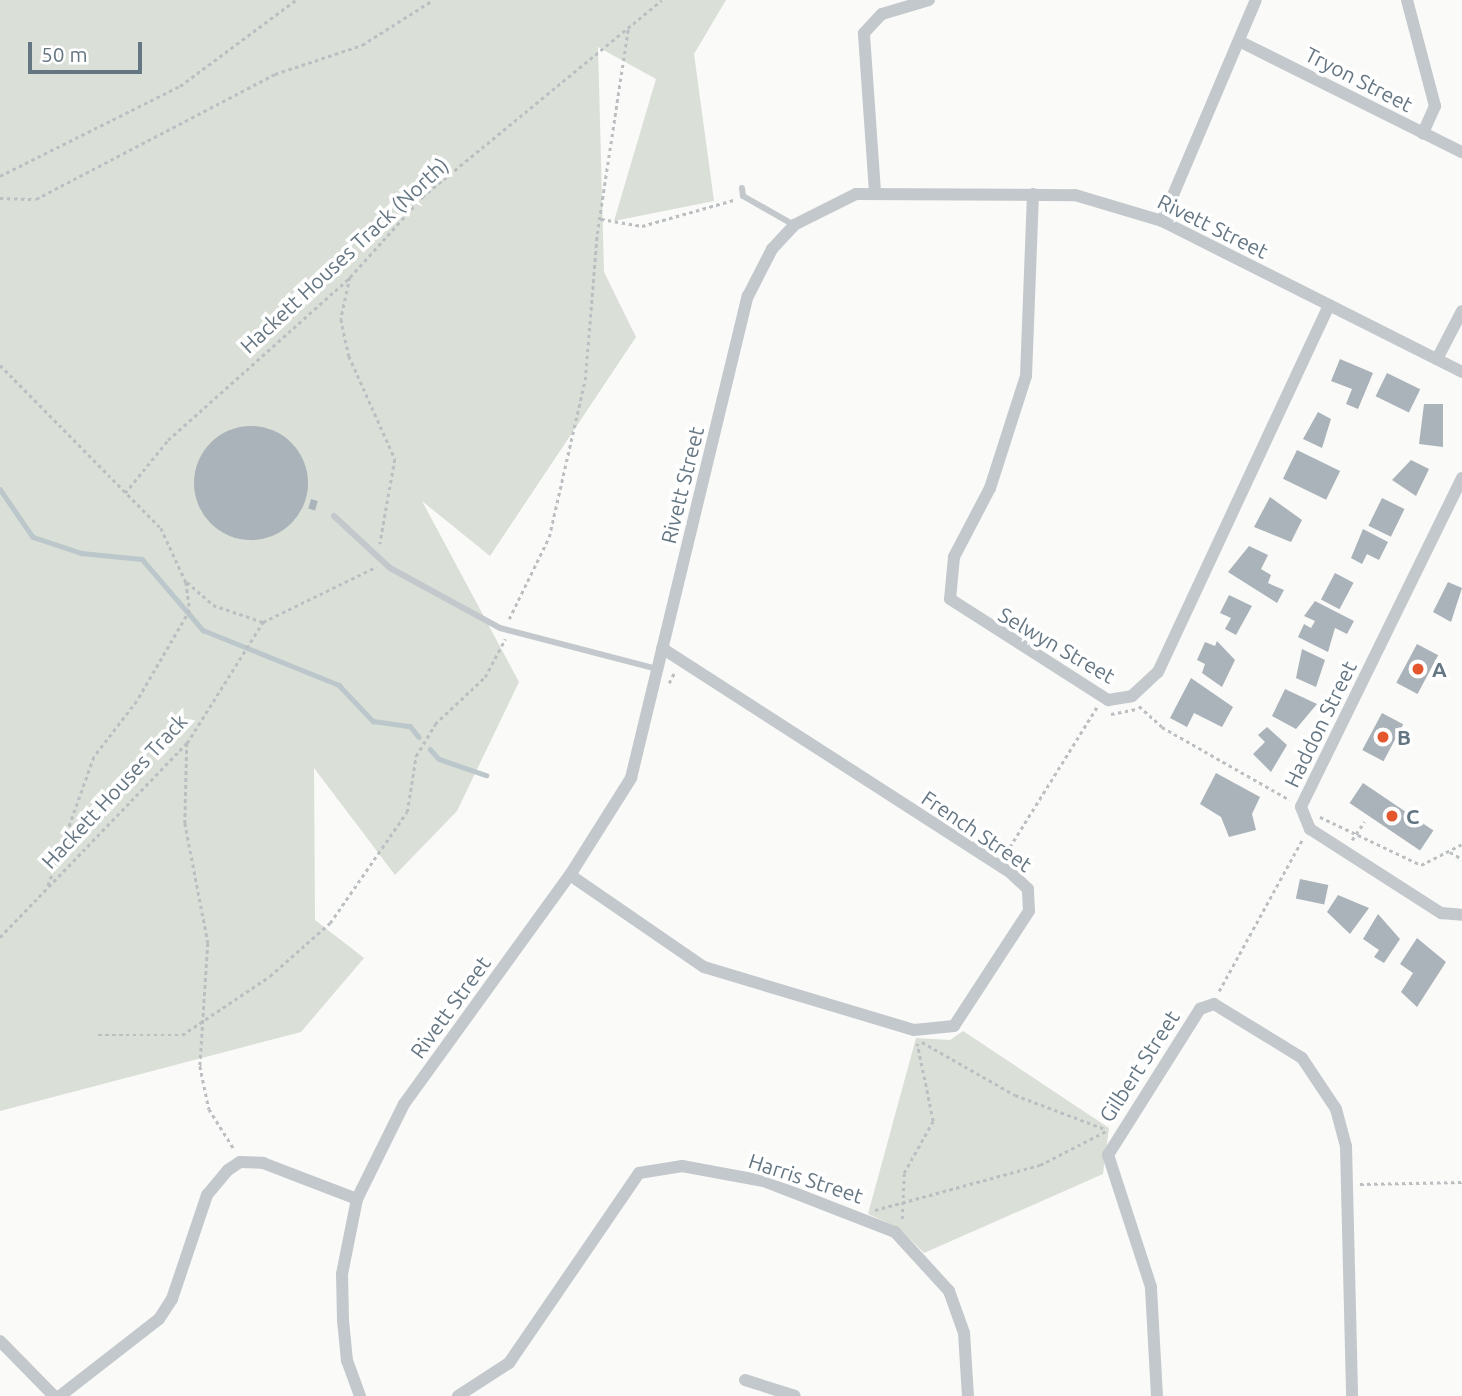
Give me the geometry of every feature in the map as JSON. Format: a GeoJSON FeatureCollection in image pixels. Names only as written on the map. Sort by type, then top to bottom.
{"type":"FeatureCollection","features":[{"type":"Feature","properties":{"kind":"street"},"geometry":{"type":"LineString","coordinates":[[875,192],[864,33],[882,13],[929,0]]}},
{"type":"Feature","properties":{"kind":"street"},"geometry":{"type":"LineString","coordinates":[[1162,221],[1256,0]]}},
{"type":"Feature","properties":{"kind":"street"},"geometry":{"type":"LineString","coordinates":[[1407,0],[1435,106],[1423,133]]}},
{"type":"Feature","properties":{"kind":"street","name":"Tryon Street"},"geometry":{"type":"LineString","coordinates":[[1239,41],[1462,152]]}},
{"type":"Feature","properties":{"kind":"street","name":"Rivett Street"},"geometry":{"type":"LineString","coordinates":[[360,1396],[347,1361],[343,1320],[344,1263],[357,1199],[404,1104],[570,875],[631,778],[748,296],[765,259],[794,225],[833,201],[875,192],[1075,195],[1162,221],[1462,372]]}},
{"type":"Feature","properties":{"kind":"street","name":"Selwyn Street"},"geometry":{"type":"LineString","coordinates":[[1033,194],[1026,376],[990,488],[954,557],[950,599],[1108,700],[1132,696],[1158,672],[1329,305]]}},
{"type":"Feature","properties":{"kind":"street"},"geometry":{"type":"LineString","coordinates":[[1437,359],[1462,311]]}},
{"type":"Feature","properties":{"kind":"street","name":"Haddon Street"},"geometry":{"type":"LineString","coordinates":[[1310,829],[1301,807],[1462,478]]}},
{"type":"Feature","properties":{"kind":"street","name":"French Street"},"geometry":{"type":"LineString","coordinates":[[570,875],[704,967],[930,1031],[954,1026],[1029,911],[1028,889],[999,865],[662,648]]}},
{"type":"Feature","properties":{"kind":"street"},"geometry":{"type":"LineString","coordinates":[[1310,829],[1441,913],[1462,915]]}},
{"type":"Feature","properties":{"kind":"street","name":"Gilbert Street"},"geometry":{"type":"LineString","coordinates":[[1157,1396],[1151,1287],[1108,1156],[1112,1130],[1200,1009],[1211,1005],[1223,1006],[1302,1058],[1325,1084],[1346,1146],[1352,1396]]}},
{"type":"Feature","properties":{"kind":"street"},"geometry":{"type":"LineString","coordinates":[[60,1396],[159,1319],[172,1299],[207,1195],[240,1162],[263,1163],[357,1199]]}},
{"type":"Feature","properties":{"kind":"street","name":"Harris Street"},"geometry":{"type":"LineString","coordinates":[[458,1396],[509,1363],[639,1173],[682,1166],[764,1181],[858,1214],[901,1237],[949,1291],[964,1333],[968,1396]]}},
{"type":"Feature","properties":{"kind":"street"},"geometry":{"type":"LineString","coordinates":[[0,1341],[54,1396]]}},
{"type":"Feature","properties":{"kind":"street"},"geometry":{"type":"LineString","coordinates":[[745,1380],[795,1396]]}},
{"type":"Feature","properties":{"kind":"lane"},"geometry":{"type":"LineString","coordinates":[[742,188],[743,196],[794,225]]}},
{"type":"Feature","properties":{"kind":"lane"},"geometry":{"type":"LineString","coordinates":[[334,516],[390,568],[500,628],[657,669]]}},
{"type":"Feature","properties":{"kind":"path"},"geometry":{"type":"LineString","coordinates":[[0,176],[180,86],[296,0]]}},
{"type":"Feature","properties":{"kind":"path"},"geometry":{"type":"LineString","coordinates":[[0,198],[36,199],[275,74],[362,45],[433,0]]}},
{"type":"Feature","properties":{"kind":"path","name":"Hackett Houses Track (North)"},"geometry":{"type":"LineString","coordinates":[[125,492],[168,439],[350,277],[422,197],[662,0]]}},
{"type":"Feature","properties":{"kind":"path"},"geometry":{"type":"LineString","coordinates":[[600,219],[642,226],[743,196]]}},
{"type":"Feature","properties":{"kind":"path"},"geometry":{"type":"LineString","coordinates":[[186,582],[213,605],[263,622],[332,594],[377,567],[395,459],[349,356],[341,318],[350,277]]}},
{"type":"Feature","properties":{"kind":"path"},"geometry":{"type":"LineString","coordinates":[[0,365],[160,528],[186,582],[190,610],[137,701],[94,757],[48,886]]}},
{"type":"Feature","properties":{"kind":"path","name":"Hackett Houses Track"},"geometry":{"type":"LineString","coordinates":[[0,937],[187,743],[263,622]]}},
{"type":"Feature","properties":{"kind":"path"},"geometry":{"type":"LineString","coordinates":[[1132,696],[1162,727],[1301,807]]}},
{"type":"Feature","properties":{"kind":"path"},"geometry":{"type":"LineString","coordinates":[[999,865],[1097,707]]}},
{"type":"Feature","properties":{"kind":"path"},"geometry":{"type":"LineString","coordinates":[[187,743],[185,823],[208,943],[200,1066],[209,1110],[240,1162]]}},
{"type":"Feature","properties":{"kind":"path"},"geometry":{"type":"LineString","coordinates":[[1314,814],[1421,865],[1462,844]]}},
{"type":"Feature","properties":{"kind":"path"},"geometry":{"type":"LineString","coordinates":[[1345,851],[1364,822]]}},
{"type":"Feature","properties":{"kind":"path"},"geometry":{"type":"LineString","coordinates":[[1211,1005],[1310,829]]}},
{"type":"Feature","properties":{"kind":"path"},"geometry":{"type":"LineString","coordinates":[[1450,852],[1462,859]]}},
{"type":"Feature","properties":{"kind":"path"},"geometry":{"type":"LineString","coordinates":[[901,1237],[904,1173],[933,1121],[916,1039],[1015,1095],[1112,1130]]}},
{"type":"Feature","properties":{"kind":"path"},"geometry":{"type":"LineString","coordinates":[[858,1214],[1040,1165],[1112,1130]]}},
{"type":"Feature","properties":{"kind":"path"},"geometry":{"type":"LineString","coordinates":[[1348,1185],[1462,1182]]}},
{"type":"Feature","properties":{"kind":"shaded area"},"geometry":{"type":"Polygon","coordinates":[[[0,0],[726,0],[694,54],[714,201],[614,221],[656,79],[598,47],[604,272],[636,337],[490,556],[422,501],[519,682],[457,811],[395,875],[314,768],[315,920],[364,958],[301,1032],[0,1111],[0,0]]]}},
{"type":"Feature","properties":{"kind":"shaded area"},"geometry":{"type":"Polygon","coordinates":[[[963,1031],[1109,1128],[1103,1174],[924,1253],[899,1228],[868,1214],[916,1038],[950,1040],[963,1031]]]}},
{"type":"Feature","properties":{"kind":"building"},"geometry":{"type":"Polygon","coordinates":[[[1340,359],[1373,373],[1358,409],[1346,404],[1352,389],[1331,381],[1340,359]]]}},
{"type":"Feature","properties":{"kind":"building"},"geometry":{"type":"Polygon","coordinates":[[[1387,373],[1420,389],[1409,413],[1376,396],[1387,373]]]}},
{"type":"Feature","properties":{"kind":"building"},"geometry":{"type":"Polygon","coordinates":[[[1424,404],[1443,404],[1443,447],[1419,444],[1424,404]]]}},
{"type":"Feature","properties":{"kind":"building"},"geometry":{"type":"Polygon","coordinates":[[[1318,412],[1331,419],[1322,448],[1303,439],[1318,412]]]}},
{"type":"Feature","properties":{"kind":"building"},"geometry":{"type":"Polygon","coordinates":[[[251,426],[273,431],[291,443],[303,461],[308,483],[303,505],[291,523],[273,535],[251,540],[229,535],[211,523],[199,505],[194,483],[199,461],[211,443],[229,431],[251,426]]]}},
{"type":"Feature","properties":{"kind":"building"},"geometry":{"type":"Polygon","coordinates":[[[1297,450],[1340,471],[1326,500],[1283,479],[1297,450]]]}},
{"type":"Feature","properties":{"kind":"building"},"geometry":{"type":"Polygon","coordinates":[[[1411,460],[1429,469],[1416,496],[1392,480],[1411,460]]]}},
{"type":"Feature","properties":{"kind":"building"},"geometry":{"type":"Polygon","coordinates":[[[1270,497],[1302,520],[1291,542],[1254,527],[1270,497]]]}},
{"type":"Feature","properties":{"kind":"building"},"geometry":{"type":"Polygon","coordinates":[[[1382,498],[1404,509],[1391,537],[1368,526],[1382,498]]]}},
{"type":"Feature","properties":{"kind":"building"},"geometry":{"type":"Polygon","coordinates":[[[311,499],[318,501],[315,511],[308,509],[311,499]]]}},
{"type":"Feature","properties":{"kind":"building"},"geometry":{"type":"Polygon","coordinates":[[[1363,529],[1388,542],[1379,560],[1367,554],[1362,564],[1351,558],[1363,529]]]}},
{"type":"Feature","properties":{"kind":"building"},"geometry":{"type":"Polygon","coordinates":[[[1249,546],[1268,555],[1261,569],[1271,575],[1268,583],[1284,590],[1277,603],[1228,572],[1249,546]]]}},
{"type":"Feature","properties":{"kind":"building"},"geometry":{"type":"Polygon","coordinates":[[[1335,573],[1354,583],[1339,609],[1321,599],[1335,573]]]}},
{"type":"Feature","properties":{"kind":"building"},"geometry":{"type":"Polygon","coordinates":[[[1448,582],[1462,588],[1451,622],[1433,612],[1448,582]]]}},
{"type":"Feature","properties":{"kind":"building"},"geometry":{"type":"Polygon","coordinates":[[[1229,595],[1252,606],[1236,635],[1225,629],[1231,618],[1220,613],[1229,595]]]}},
{"type":"Feature","properties":{"kind":"building"},"geometry":{"type":"Polygon","coordinates":[[[1315,601],[1354,621],[1347,634],[1335,628],[1328,652],[1298,637],[1304,624],[1311,628],[1315,621],[1304,616],[1315,601]]]}},
{"type":"Feature","properties":{"kind":"building"},"geometry":{"type":"Polygon","coordinates":[[[1217,641],[1235,660],[1222,687],[1202,673],[1205,664],[1197,660],[1205,642],[1215,646],[1217,641]]]}},
{"type":"Feature","properties":{"kind":"building","name":"A"},"geometry":{"type":"Polygon","coordinates":[[[1417,644],[1438,655],[1418,694],[1396,683],[1417,644]]]}},
{"type":"Feature","properties":{"kind":"building"},"geometry":{"type":"Polygon","coordinates":[[[1302,649],[1325,660],[1316,687],[1296,678],[1302,649]]]}},
{"type":"Feature","properties":{"kind":"building"},"geometry":{"type":"Polygon","coordinates":[[[1191,678],[1233,707],[1222,727],[1194,713],[1187,727],[1170,718],[1191,678]]]}},
{"type":"Feature","properties":{"kind":"building"},"geometry":{"type":"Polygon","coordinates":[[[1285,689],[1317,704],[1296,729],[1272,716],[1285,689]]]}},
{"type":"Feature","properties":{"kind":"building","name":"B"},"geometry":{"type":"Polygon","coordinates":[[[1382,713],[1403,724],[1383,761],[1362,750],[1382,713]]]}},
{"type":"Feature","properties":{"kind":"building"},"geometry":{"type":"Polygon","coordinates":[[[1267,727],[1287,745],[1271,772],[1253,754],[1265,742],[1258,735],[1267,727]]]}},
{"type":"Feature","properties":{"kind":"building"},"geometry":{"type":"Polygon","coordinates":[[[1216,773],[1260,797],[1252,814],[1256,830],[1229,837],[1221,817],[1200,804],[1216,773]]]}},
{"type":"Feature","properties":{"kind":"building","name":"C"},"geometry":{"type":"Polygon","coordinates":[[[1363,783],[1433,831],[1420,850],[1350,803],[1363,783]]]}},
{"type":"Feature","properties":{"kind":"building"},"geometry":{"type":"Polygon","coordinates":[[[1300,879],[1328,885],[1324,905],[1296,899],[1300,879]]]}},
{"type":"Feature","properties":{"kind":"building"},"geometry":{"type":"Polygon","coordinates":[[[1338,895],[1369,908],[1350,934],[1327,912],[1338,895]]]}},
{"type":"Feature","properties":{"kind":"building"},"geometry":{"type":"Polygon","coordinates":[[[1378,914],[1400,939],[1384,963],[1374,957],[1379,950],[1363,939],[1378,914]]]}},
{"type":"Feature","properties":{"kind":"building"},"geometry":{"type":"Polygon","coordinates":[[[1417,938],[1446,962],[1417,1007],[1401,992],[1413,973],[1400,964],[1417,938]]]}},
{"type":"Feature","properties":{"kind":"waterway"},"geometry":{"type":"LineString","coordinates":[[0,489],[33,537],[81,553],[142,559],[203,630],[339,685],[373,721],[410,726],[419,737]]}},
{"type":"Feature","properties":{"kind":"waterway"},"geometry":{"type":"LineString","coordinates":[[430,749],[439,759],[486,775]]}},
{"type":"Feature","properties":{"kind":"place","name":"A"},"geometry":{"type":"Point","coordinates":[1418,669]}},
{"type":"Feature","properties":{"kind":"place","name":"B"},"geometry":{"type":"Point","coordinates":[1383,737]}},
{"type":"Feature","properties":{"kind":"place","name":"C"},"geometry":{"type":"Point","coordinates":[1392,816]}}]}
